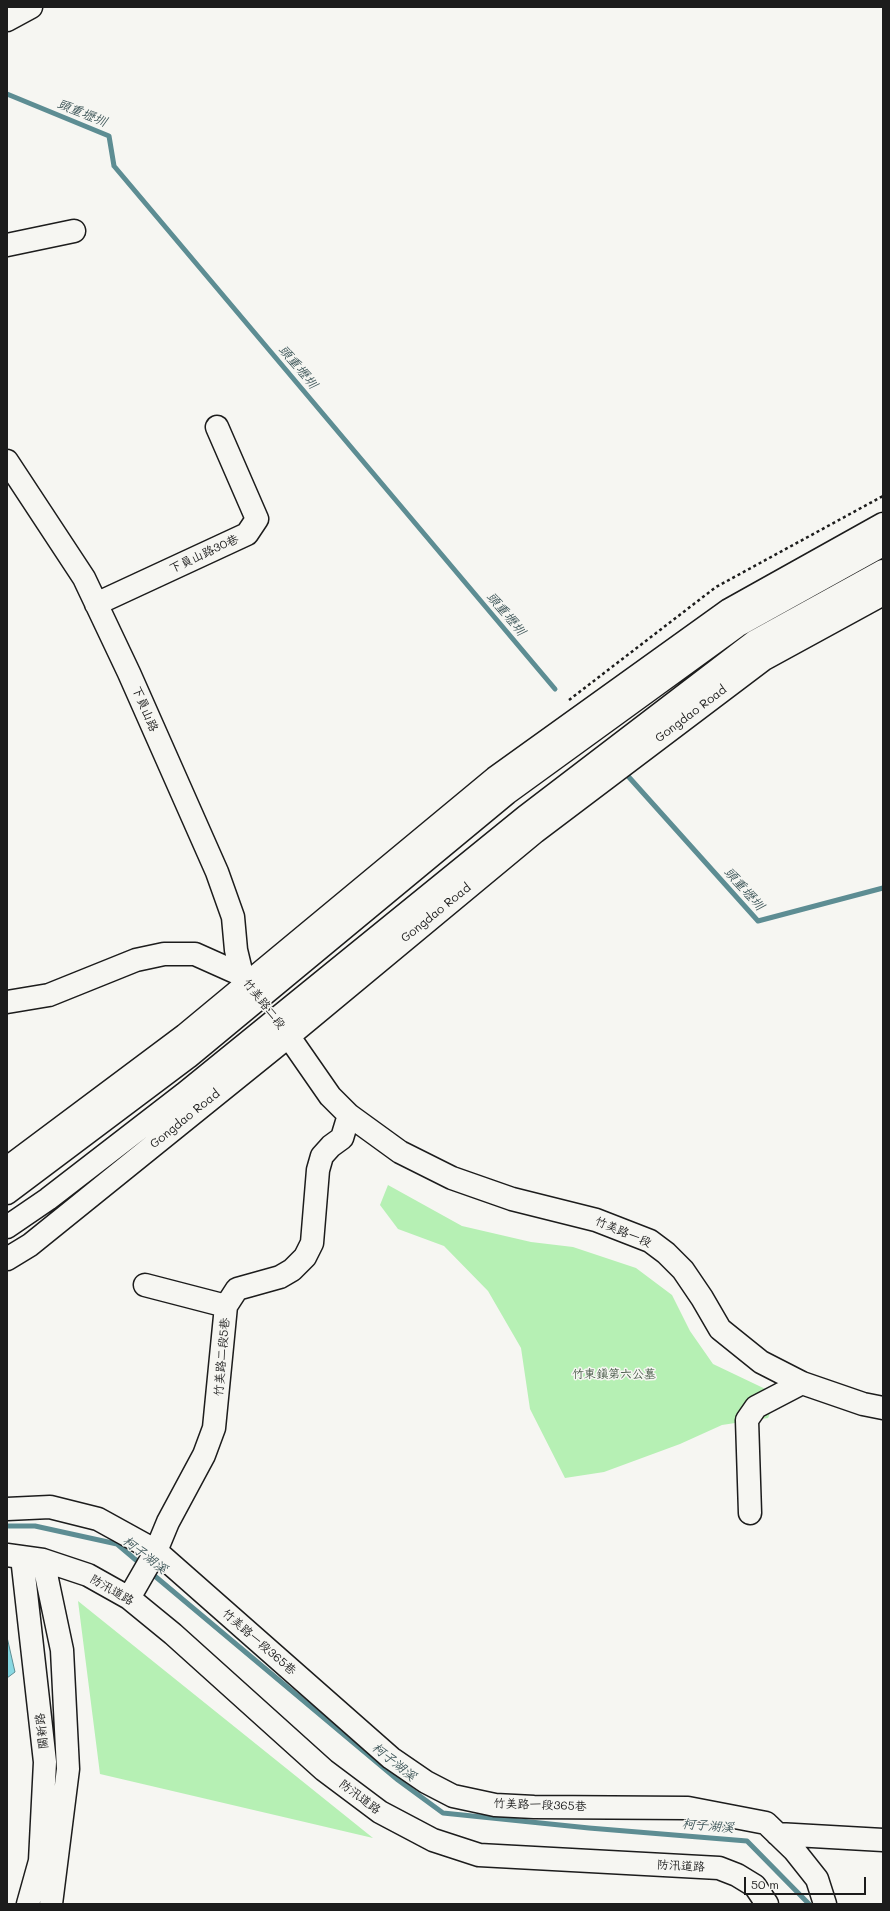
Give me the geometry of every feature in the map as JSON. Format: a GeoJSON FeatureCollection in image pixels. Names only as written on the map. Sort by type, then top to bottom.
{"type":"FeatureCollection","features":[{"type":"Feature","properties":{"kind":"street"},"geometry":{"type":"LineString","coordinates":[[7,20],[31,7]]}},
{"type":"Feature","properties":{"kind":"street"},"geometry":{"type":"LineString","coordinates":[[7,245],[74,232]]}},
{"type":"Feature","properties":{"kind":"street","name":"下員山路30巷"},"geometry":{"type":"LineString","coordinates":[[96,604],[247,534],[257,519],[217,427]]}},
{"type":"Feature","properties":{"kind":"street","name":"下員山路"},"geometry":{"type":"LineString","coordinates":[[7,461],[84,578],[217,872],[232,917],[236,950],[250,985]]}},
{"type":"Feature","properties":{"kind":"street"},"geometry":{"type":"LineString","coordinates":[[7,1193],[188,1057],[250,985],[501,773],[729,610],[883,524]]}},
{"type":"Feature","properties":{"kind":"street"},"geometry":{"type":"LineString","coordinates":[[7,1168],[526,779],[737,626],[883,544]]}},
{"type":"Feature","properties":{"kind":"street","name":"Gongdao Road"},"geometry":{"type":"LineString","coordinates":[[7,1259],[30,1245],[525,817],[754,642],[883,571]]}},
{"type":"Feature","properties":{"kind":"street","name":"Gongdao Road"},"geometry":{"type":"LineString","coordinates":[[7,1227],[48,1199],[178,1099],[282,1027],[535,832],[764,659],[883,594]]}},
{"type":"Feature","properties":{"kind":"street","name":"竹美路二段"},"geometry":{"type":"LineString","coordinates":[[7,1002],[49,995],[136,960],[164,954],[195,954],[250,985],[282,1027],[330,1096],[349,1115]]}},
{"type":"Feature","properties":{"kind":"street","name":"竹美路二段5巷"},"geometry":{"type":"LineString","coordinates":[[129,1598],[156,1551],[168,1522],[204,1455],[214,1428],[226,1306],[237,1289],[250,1284],[280,1277],[292,1270],[305,1257],[312,1243],[318,1170],[322,1156],[342,1138],[349,1115]]}},
{"type":"Feature","properties":{"kind":"street","name":"竹美路一段"},"geometry":{"type":"LineString","coordinates":[[349,1115],[400,1152],[452,1178],[512,1199],[596,1220],[650,1241],[666,1253],[683,1270],[702,1298],[720,1329],[761,1362],[802,1382],[863,1404],[883,1408]]}},
{"type":"Feature","properties":{"kind":"street"},"geometry":{"type":"LineString","coordinates":[[145,1286],[226,1306]]}},
{"type":"Feature","properties":{"kind":"street"},"geometry":{"type":"LineString","coordinates":[[750,1514],[746,1420],[756,1407],[802,1382]]}},
{"type":"Feature","properties":{"kind":"street","name":"竹美路一段365巷"},"geometry":{"type":"LineString","coordinates":[[7,1509],[50,1507],[98,1519],[156,1551],[391,1758],[426,1782],[453,1796],[495,1804],[526,1806],[688,1808],[766,1823],[794,1850],[818,1879],[825,1904]]}},
{"type":"Feature","properties":{"kind":"street","name":"防汛道路"},"geometry":{"type":"LineString","coordinates":[[14,1556],[43,1560],[88,1576],[129,1598],[173,1634],[324,1770],[380,1812],[433,1840],[479,1855],[719,1868],[738,1875],[755,1886],[767,1904]]}},
{"type":"Feature","properties":{"kind":"street","name":"關新路"},"geometry":{"type":"LineString","coordinates":[[14,1556],[45,1762],[40,1861],[28,1904]]}},
{"type":"Feature","properties":{"kind":"street","name":"關新路"},"geometry":{"type":"LineString","coordinates":[[43,1560],[62,1650],[68,1769],[51,1904]]}},
{"type":"Feature","properties":{"kind":"street"},"geometry":{"type":"LineString","coordinates":[[777,1834],[883,1840]]}},
{"type":"Feature","properties":{"kind":"green space","name":"竹東鎮第六公墓"},"geometry":{"type":"Polygon","coordinates":[[[388,1185],[462,1226],[531,1242],[573,1247],[636,1268],[672,1295],[690,1331],[713,1364],[778,1395],[768,1418],[722,1425],[680,1444],[604,1472],[565,1478],[530,1409],[521,1348],[488,1291],[444,1246],[398,1229],[380,1205],[388,1185]]]}},
{"type":"Feature","properties":{"kind":"green space"},"geometry":{"type":"Polygon","coordinates":[[[78,1601],[373,1838],[100,1774],[78,1601]]]}},
{"type":"Feature","properties":{"kind":"water"},"geometry":{"type":"Polygon","coordinates":[[[7,1637],[15,1672],[7,1678],[7,1637]]]}},
{"type":"Feature","properties":{"kind":"waterway","name":"頭重壢圳"},"geometry":{"type":"LineString","coordinates":[[7,94],[109,136],[114,166],[555,689]]}},
{"type":"Feature","properties":{"kind":"waterway","name":"頭重壢圳"},"geometry":{"type":"LineString","coordinates":[[627,775],[758,921],[883,888]]}},
{"type":"Feature","properties":{"kind":"waterway","name":"柯子湖溪"},"geometry":{"type":"LineString","coordinates":[[7,1526],[35,1526],[117,1544],[143,1566]]}},
{"type":"Feature","properties":{"kind":"waterway","name":"柯子湖溪"},"geometry":{"type":"LineString","coordinates":[[150,1572],[398,1780],[443,1813],[589,1828],[747,1841],[809,1904]]}}]}
